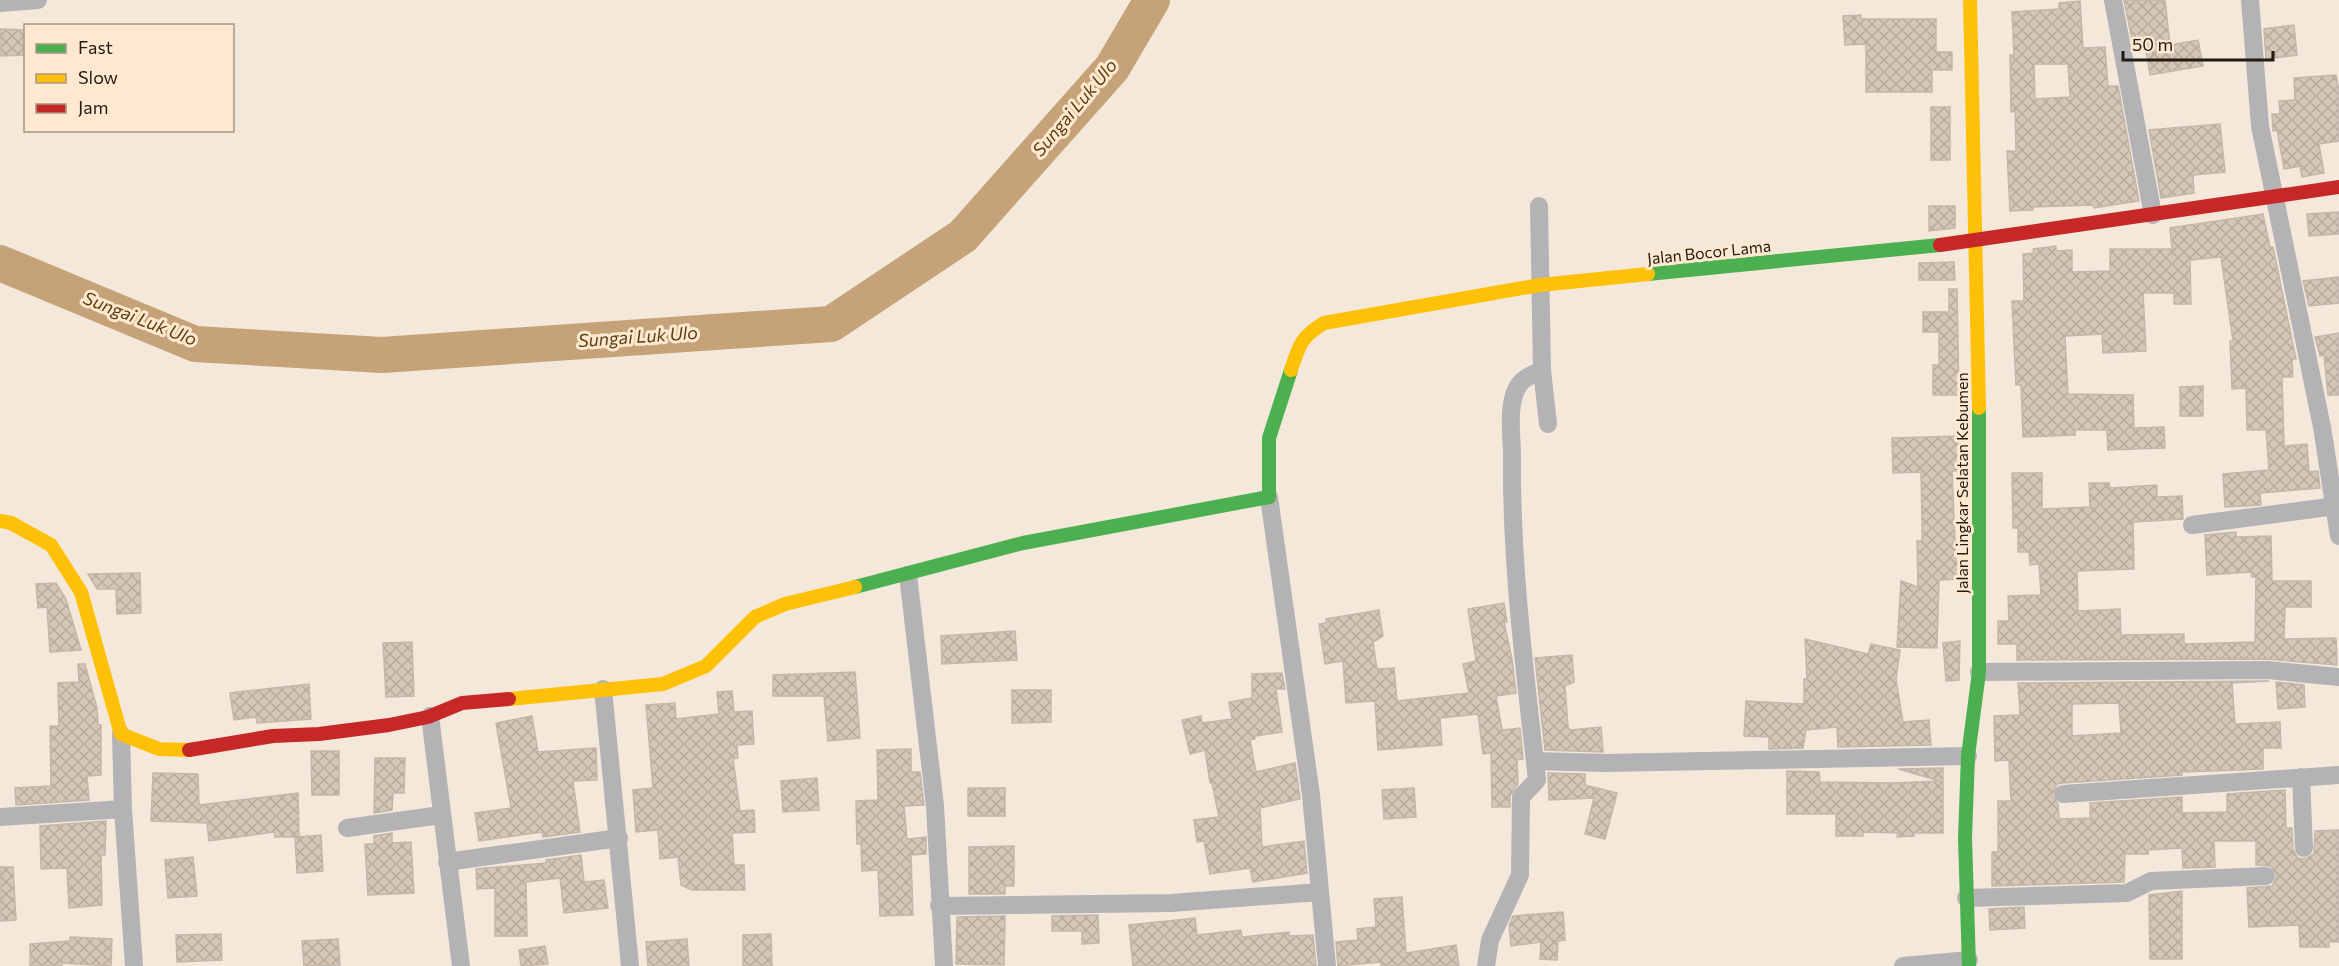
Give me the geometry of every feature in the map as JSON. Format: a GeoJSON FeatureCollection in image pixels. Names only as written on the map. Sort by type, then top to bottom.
{"type":"FeatureCollection","features":[{"type":"Feature","properties":{"kind":"main road","name":"Jalan Lingkar Selatan Kebumen"},"geometry":{"type":"LineString","coordinates":[[1969,963],[1966,898],[1968,756],[1979,672],[1979,369],[1974,242],[1970,0]]}},
{"type":"Feature","properties":{"kind":"main road","name":"Jalan Bocor Lama"},"geometry":{"type":"LineString","coordinates":[[1269,497],[1269,438],[1299,345],[1306,334],[1324,323],[1540,285],[1974,242],[2339,187]]}},
{"type":"Feature","properties":{"kind":"main road"},"geometry":{"type":"LineString","coordinates":[[0,521],[11,524],[51,545],[81,592],[121,734],[138,744],[163,751],[216,748],[268,737],[320,734],[430,716],[447,707],[462,703],[663,684],[706,666],[741,628],[755,617],[785,604],[908,575],[1023,543],[1269,497]]}},
{"type":"Feature","properties":{"kind":"street"},"geometry":{"type":"LineString","coordinates":[[3,2],[38,0]]}},
{"type":"Feature","properties":{"kind":"street"},"geometry":{"type":"LineString","coordinates":[[2114,0],[2153,215]]}},
{"type":"Feature","properties":{"kind":"street"},"geometry":{"type":"LineString","coordinates":[[2250,0],[2260,126],[2273,196],[2331,425],[2339,536]]}},
{"type":"Feature","properties":{"kind":"street"},"geometry":{"type":"LineString","coordinates":[[1539,207],[1542,370],[1548,424]]}},
{"type":"Feature","properties":{"kind":"street"},"geometry":{"type":"LineString","coordinates":[[1486,966],[1490,940],[1520,875],[1521,797],[1537,780],[1519,621],[1511,508],[1512,405],[1517,388],[1526,378],[1542,370]]}},
{"type":"Feature","properties":{"kind":"street"},"geometry":{"type":"LineString","coordinates":[[1269,497],[1311,795],[1327,966]]}},
{"type":"Feature","properties":{"kind":"street"},"geometry":{"type":"LineString","coordinates":[[2192,525],[2336,506]]}},
{"type":"Feature","properties":{"kind":"street"},"geometry":{"type":"LineString","coordinates":[[908,575],[932,767],[944,966]]}},
{"type":"Feature","properties":{"kind":"street"},"geometry":{"type":"LineString","coordinates":[[1979,672],[2267,670],[2339,677]]}},
{"type":"Feature","properties":{"kind":"street"},"geometry":{"type":"LineString","coordinates":[[603,689],[630,966]]}},
{"type":"Feature","properties":{"kind":"street"},"geometry":{"type":"LineString","coordinates":[[430,716],[461,966]]}},
{"type":"Feature","properties":{"kind":"street"},"geometry":{"type":"LineString","coordinates":[[121,734],[123,809],[134,966]]}},
{"type":"Feature","properties":{"kind":"street"},"geometry":{"type":"LineString","coordinates":[[1535,761],[1605,763],[1968,756]]}},
{"type":"Feature","properties":{"kind":"street"},"geometry":{"type":"LineString","coordinates":[[2063,794],[2339,774]]}},
{"type":"Feature","properties":{"kind":"street"},"geometry":{"type":"LineString","coordinates":[[2301,777],[2304,848]]}},
{"type":"Feature","properties":{"kind":"street"},"geometry":{"type":"LineString","coordinates":[[0,817],[123,809]]}},
{"type":"Feature","properties":{"kind":"street"},"geometry":{"type":"LineString","coordinates":[[347,828],[441,815]]}},
{"type":"Feature","properties":{"kind":"street"},"geometry":{"type":"LineString","coordinates":[[447,862],[619,838]]}},
{"type":"Feature","properties":{"kind":"street"},"geometry":{"type":"LineString","coordinates":[[1966,898],[2127,893],[2151,881],[2266,876]]}},
{"type":"Feature","properties":{"kind":"street"},"geometry":{"type":"LineString","coordinates":[[939,906],[1171,903],[1320,892]]}},
{"type":"Feature","properties":{"kind":"street"},"geometry":{"type":"LineString","coordinates":[[1903,966],[1969,963]]}},
{"type":"Feature","properties":{"kind":"building"},"geometry":{"type":"Polygon","coordinates":[[[2124,0],[2165,0],[2170,45],[2198,40],[2203,66],[2150,75],[2144,39],[2132,40],[2124,0]]]}},
{"type":"Feature","properties":{"kind":"building"},"geometry":{"type":"Polygon","coordinates":[[[2080,1],[2083,48],[2105,47],[2108,86],[2118,86],[2139,201],[2094,208],[2093,205],[2033,207],[2033,210],[2010,211],[2007,151],[2016,151],[2015,111],[2011,112],[2010,55],[2014,55],[2012,12],[2059,9],[2059,3],[2080,1]],[[2034,64],[2035,99],[2070,97],[2068,64],[2034,64]]]}},
{"type":"Feature","properties":{"kind":"building"},"geometry":{"type":"Polygon","coordinates":[[[1861,15],[1861,19],[1936,19],[1936,52],[1952,52],[1952,70],[1932,70],[1932,92],[1866,92],[1866,44],[1845,45],[1843,16],[1861,15]]]}},
{"type":"Feature","properties":{"kind":"building"},"geometry":{"type":"Polygon","coordinates":[[[2294,25],[2297,55],[2266,59],[2264,29],[2294,25]]]}},
{"type":"Feature","properties":{"kind":"building"},"geometry":{"type":"Polygon","coordinates":[[[0,29],[24,30],[24,55],[0,56],[0,29]]]}},
{"type":"Feature","properties":{"kind":"building"},"geometry":{"type":"Polygon","coordinates":[[[2336,75],[2339,90],[2339,141],[2319,144],[2324,173],[2302,177],[2300,166],[2284,169],[2277,130],[2273,131],[2272,114],[2280,114],[2279,101],[2295,100],[2294,78],[2336,75]]]}},
{"type":"Feature","properties":{"kind":"building"},"geometry":{"type":"Polygon","coordinates":[[[1931,107],[1950,107],[1950,160],[1931,160],[1931,107]]]}},
{"type":"Feature","properties":{"kind":"building"},"geometry":{"type":"Polygon","coordinates":[[[2220,124],[2225,172],[2193,175],[2194,193],[2161,198],[2149,130],[2220,124]]]}},
{"type":"Feature","properties":{"kind":"building"},"geometry":{"type":"Polygon","coordinates":[[[1929,206],[1955,206],[1955,228],[1929,231],[1929,206]]]}},
{"type":"Feature","properties":{"kind":"building"},"geometry":{"type":"Polygon","coordinates":[[[2339,212],[2339,234],[2309,236],[2307,214],[2339,212]]]}},
{"type":"Feature","properties":{"kind":"building"},"geometry":{"type":"Polygon","coordinates":[[[2263,214],[2270,247],[2273,247],[2296,359],[2292,359],[2293,377],[2282,377],[2284,446],[2307,444],[2309,472],[2318,471],[2320,488],[2260,493],[2261,505],[2225,507],[2223,474],[2269,470],[2266,430],[2247,430],[2246,388],[2232,389],[2230,341],[2233,341],[2221,257],[2190,260],[2191,304],[2174,304],[2174,293],[2143,293],[2146,351],[2103,353],[2102,334],[2065,336],[2068,394],[2133,395],[2134,428],[2164,427],[2165,448],[2108,450],[2107,430],[2075,430],[2075,435],[2023,437],[2021,385],[2016,385],[2012,301],[2024,301],[2023,254],[2034,253],[2033,249],[2056,246],[2056,251],[2072,250],[2072,272],[2110,271],[2110,249],[2172,249],[2170,228],[2263,214]]]}},
{"type":"Feature","properties":{"kind":"building"},"geometry":{"type":"Polygon","coordinates":[[[1954,262],[1955,280],[1919,280],[1919,263],[1954,262]]]}},
{"type":"Feature","properties":{"kind":"building"},"geometry":{"type":"Polygon","coordinates":[[[2339,277],[2339,303],[2309,306],[2303,281],[2339,277]]]}},
{"type":"Feature","properties":{"kind":"building"},"geometry":{"type":"Polygon","coordinates":[[[1949,289],[1957,289],[1959,395],[1933,395],[1933,365],[1939,365],[1939,332],[1923,332],[1923,312],[1949,312],[1949,289]]]}},
{"type":"Feature","properties":{"kind":"building"},"geometry":{"type":"Polygon","coordinates":[[[2339,333],[2339,395],[2328,395],[2324,355],[2320,356],[2315,337],[2339,333]]]}},
{"type":"Feature","properties":{"kind":"building"},"geometry":{"type":"Polygon","coordinates":[[[2203,386],[2203,416],[2180,416],[2180,387],[2203,386]]]}},
{"type":"Feature","properties":{"kind":"building"},"geometry":{"type":"Polygon","coordinates":[[[1960,436],[1960,471],[1952,471],[1956,562],[1960,561],[1960,579],[1939,580],[1937,648],[1897,647],[1901,581],[1918,587],[1917,541],[1922,541],[1921,472],[1893,473],[1892,438],[1960,436]]]}},
{"type":"Feature","properties":{"kind":"building"},"geometry":{"type":"Polygon","coordinates":[[[2012,473],[2042,473],[2042,509],[2090,507],[2089,483],[2109,483],[2110,488],[2157,485],[2157,497],[2182,496],[2183,519],[2133,522],[2134,569],[2077,571],[2078,611],[2120,609],[2121,635],[2184,634],[2184,644],[2255,642],[2256,577],[2252,577],[2251,572],[2207,575],[2205,535],[2236,532],[2236,537],[2271,536],[2272,581],[2311,581],[2311,607],[2285,607],[2284,639],[2336,638],[2337,665],[2267,659],[2017,660],[2017,644],[1998,644],[1998,621],[2009,621],[2008,596],[2041,595],[2039,564],[2030,565],[2029,552],[2018,552],[2018,528],[2013,528],[2012,473]]]}},
{"type":"Feature","properties":{"kind":"building"},"geometry":{"type":"Polygon","coordinates":[[[140,573],[141,613],[117,614],[116,589],[97,589],[88,574],[140,573]]]}},
{"type":"Feature","properties":{"kind":"building"},"geometry":{"type":"Polygon","coordinates":[[[56,583],[66,599],[81,650],[50,652],[47,607],[38,608],[36,584],[56,583]]]}},
{"type":"Feature","properties":{"kind":"building"},"geometry":{"type":"Polygon","coordinates":[[[1504,603],[1507,622],[1504,622],[1516,693],[1496,696],[1502,730],[1520,728],[1523,759],[1517,760],[1518,784],[1510,796],[1510,807],[1492,807],[1491,753],[1483,754],[1478,714],[1440,718],[1442,745],[1378,750],[1375,701],[1346,703],[1343,661],[1325,664],[1319,624],[1326,623],[1326,619],[1379,610],[1383,636],[1373,642],[1377,669],[1394,668],[1397,701],[1469,693],[1463,664],[1476,661],[1468,609],[1504,603]]]}},
{"type":"Feature","properties":{"kind":"building"},"geometry":{"type":"Polygon","coordinates":[[[1015,631],[1017,660],[942,664],[941,636],[1015,631]]]}},
{"type":"Feature","properties":{"kind":"building"},"geometry":{"type":"Polygon","coordinates":[[[1805,639],[1868,654],[1871,644],[1900,650],[1896,679],[1903,722],[1929,720],[1931,745],[1838,747],[1837,727],[1806,730],[1803,748],[1769,749],[1769,737],[1744,736],[1746,701],[1804,704],[1804,679],[1807,679],[1805,639]]]}},
{"type":"Feature","properties":{"kind":"building"},"geometry":{"type":"Polygon","coordinates":[[[1960,641],[1959,680],[1946,681],[1943,643],[1960,641]]]}},
{"type":"Feature","properties":{"kind":"building"},"geometry":{"type":"Polygon","coordinates":[[[412,642],[414,696],[386,697],[383,643],[412,642]]]}},
{"type":"Feature","properties":{"kind":"building"},"geometry":{"type":"Polygon","coordinates":[[[1572,655],[1574,682],[1565,686],[1568,727],[1570,730],[1601,727],[1603,752],[1545,750],[1535,658],[1572,655]]]}},
{"type":"Feature","properties":{"kind":"building"},"geometry":{"type":"Polygon","coordinates":[[[78,664],[85,664],[97,708],[98,725],[101,725],[101,775],[87,776],[89,800],[16,805],[15,788],[51,786],[50,726],[59,726],[58,683],[79,682],[78,664]]]}},
{"type":"Feature","properties":{"kind":"building"},"geometry":{"type":"Polygon","coordinates":[[[855,672],[860,738],[828,741],[824,696],[773,696],[773,675],[855,672]]]}},
{"type":"Feature","properties":{"kind":"building"},"geometry":{"type":"Polygon","coordinates":[[[1282,673],[1285,689],[1276,689],[1282,732],[1255,736],[1255,739],[1250,740],[1256,772],[1295,763],[1300,799],[1260,808],[1262,847],[1304,841],[1307,873],[1253,882],[1250,868],[1210,874],[1204,841],[1197,842],[1194,820],[1219,817],[1212,783],[1210,783],[1205,750],[1190,754],[1182,720],[1201,716],[1202,723],[1232,719],[1229,702],[1252,698],[1252,674],[1282,673]]]}},
{"type":"Feature","properties":{"kind":"building"},"geometry":{"type":"Polygon","coordinates":[[[2269,681],[2232,683],[2235,724],[2280,722],[2281,748],[2263,748],[2263,769],[2182,772],[2182,775],[2062,783],[2057,784],[2052,795],[2058,804],[2059,819],[2090,818],[2090,803],[2182,797],[2182,813],[2227,812],[2227,794],[2285,790],[2286,828],[2292,828],[2293,849],[2298,858],[2305,859],[2314,854],[2315,831],[2339,830],[2339,942],[2329,942],[2329,947],[2300,947],[2299,925],[2249,927],[2247,888],[2272,886],[2277,876],[2271,866],[2256,865],[2256,841],[2214,841],[2215,867],[2183,868],[2182,848],[2148,850],[2148,854],[2125,854],[2124,882],[1992,886],[1992,852],[1998,852],[1998,801],[2011,801],[2009,760],[1995,761],[1994,716],[2020,715],[2018,683],[2269,681]],[[2119,703],[2072,704],[2072,736],[2121,733],[2119,703]]]}},
{"type":"Feature","properties":{"kind":"building"},"geometry":{"type":"Polygon","coordinates":[[[2276,682],[2304,685],[2305,707],[2278,709],[2276,682]]]}},
{"type":"Feature","properties":{"kind":"building"},"geometry":{"type":"Polygon","coordinates":[[[309,684],[311,719],[257,723],[256,717],[234,720],[230,693],[309,684]]]}},
{"type":"Feature","properties":{"kind":"building"},"geometry":{"type":"Polygon","coordinates":[[[1012,690],[1051,690],[1051,722],[1012,723],[1012,690]]]}},
{"type":"Feature","properties":{"kind":"building"},"geometry":{"type":"Polygon","coordinates":[[[732,691],[734,712],[752,711],[754,744],[737,745],[738,758],[733,759],[740,811],[754,810],[755,832],[732,833],[734,865],[744,865],[745,890],[692,890],[681,885],[678,857],[660,859],[658,830],[636,832],[633,790],[653,788],[646,705],[675,703],[676,719],[719,714],[717,692],[732,691]]]}},
{"type":"Feature","properties":{"kind":"building"},"geometry":{"type":"Polygon","coordinates":[[[532,716],[538,752],[596,748],[597,780],[573,781],[580,832],[543,837],[542,832],[479,841],[475,813],[511,808],[496,723],[532,716]]]}},
{"type":"Feature","properties":{"kind":"building"},"geometry":{"type":"Polygon","coordinates":[[[911,749],[911,772],[920,772],[924,805],[904,806],[907,839],[926,837],[926,854],[911,855],[913,915],[880,916],[878,870],[862,871],[861,844],[857,844],[856,801],[878,800],[877,750],[911,749]]]}},
{"type":"Feature","properties":{"kind":"building"},"geometry":{"type":"Polygon","coordinates":[[[311,751],[339,751],[339,795],[312,795],[311,751]]]}},
{"type":"Feature","properties":{"kind":"building"},"geometry":{"type":"Polygon","coordinates":[[[375,758],[405,758],[404,793],[393,793],[392,810],[374,813],[375,758]]]}},
{"type":"Feature","properties":{"kind":"building"},"geometry":{"type":"Polygon","coordinates":[[[1943,768],[1943,833],[1914,833],[1914,836],[1897,837],[1898,833],[1863,832],[1863,836],[1836,836],[1836,814],[1787,814],[1787,771],[1819,772],[1820,782],[1894,783],[1940,781],[1898,769],[1943,768]]]}},
{"type":"Feature","properties":{"kind":"building"},"geometry":{"type":"Polygon","coordinates":[[[153,773],[198,774],[199,805],[298,793],[299,837],[321,835],[323,871],[297,873],[295,837],[275,837],[275,832],[209,841],[207,823],[151,821],[153,773]]]}},
{"type":"Feature","properties":{"kind":"building"},"geometry":{"type":"Polygon","coordinates":[[[1548,773],[1585,774],[1585,785],[1617,793],[1605,839],[1585,834],[1594,798],[1549,800],[1548,773]]]}},
{"type":"Feature","properties":{"kind":"building"},"geometry":{"type":"Polygon","coordinates":[[[817,778],[819,810],[783,812],[781,781],[817,778]]]}},
{"type":"Feature","properties":{"kind":"building"},"geometry":{"type":"Polygon","coordinates":[[[968,788],[1005,788],[1005,816],[968,816],[968,788]]]}},
{"type":"Feature","properties":{"kind":"building"},"geometry":{"type":"Polygon","coordinates":[[[1414,788],[1416,817],[1384,819],[1382,790],[1414,788]]]}},
{"type":"Feature","properties":{"kind":"building"},"geometry":{"type":"Polygon","coordinates":[[[106,821],[105,855],[101,855],[102,905],[69,908],[67,868],[41,869],[40,826],[106,821]]]}},
{"type":"Feature","properties":{"kind":"building"},"geometry":{"type":"Polygon","coordinates":[[[392,833],[392,843],[411,842],[414,893],[368,895],[365,844],[374,844],[374,836],[392,833]]]}},
{"type":"Feature","properties":{"kind":"building"},"geometry":{"type":"Polygon","coordinates":[[[1014,846],[1014,886],[1005,886],[1005,894],[969,894],[969,847],[1014,846]]]}},
{"type":"Feature","properties":{"kind":"building"},"geometry":{"type":"Polygon","coordinates":[[[581,855],[584,882],[604,880],[608,908],[564,913],[560,878],[526,882],[527,936],[495,936],[495,888],[477,889],[476,869],[546,863],[546,860],[581,855]]]}},
{"type":"Feature","properties":{"kind":"building"},"geometry":{"type":"Polygon","coordinates":[[[193,857],[197,896],[168,898],[165,860],[193,857]]]}},
{"type":"Feature","properties":{"kind":"building"},"geometry":{"type":"Polygon","coordinates":[[[0,867],[13,867],[16,920],[0,921],[0,867]]]}},
{"type":"Feature","properties":{"kind":"building"},"geometry":{"type":"Polygon","coordinates":[[[2182,891],[2182,959],[2150,959],[2149,895],[2182,891]]]}},
{"type":"Feature","properties":{"kind":"building"},"geometry":{"type":"Polygon","coordinates":[[[1402,897],[1406,953],[1456,945],[1459,966],[1381,966],[1381,962],[1338,966],[1336,942],[1358,940],[1357,929],[1376,927],[1374,899],[1402,897]]]}},
{"type":"Feature","properties":{"kind":"building"},"geometry":{"type":"Polygon","coordinates":[[[2024,907],[2025,928],[1990,930],[1989,909],[2024,907]]]}},
{"type":"Feature","properties":{"kind":"building"},"geometry":{"type":"Polygon","coordinates":[[[1563,912],[1565,940],[1558,941],[1557,960],[1540,959],[1541,942],[1511,946],[1509,925],[1513,916],[1563,912]]]}},
{"type":"Feature","properties":{"kind":"building"},"geometry":{"type":"Polygon","coordinates":[[[1098,915],[1099,943],[1082,944],[1082,931],[1052,931],[1052,916],[1098,915]]]}},
{"type":"Feature","properties":{"kind":"building"},"geometry":{"type":"Polygon","coordinates":[[[1005,916],[1004,965],[956,964],[957,917],[1005,916]]]}},
{"type":"Feature","properties":{"kind":"building"},"geometry":{"type":"Polygon","coordinates":[[[1195,918],[1197,935],[1241,930],[1242,937],[1289,932],[1289,936],[1313,935],[1316,966],[1133,966],[1129,925],[1195,918]]]}},
{"type":"Feature","properties":{"kind":"building"},"geometry":{"type":"Polygon","coordinates":[[[221,934],[222,960],[177,962],[176,935],[221,934]]]}},
{"type":"Feature","properties":{"kind":"building"},"geometry":{"type":"Polygon","coordinates":[[[771,934],[772,966],[743,966],[743,935],[771,934]]]}},
{"type":"Feature","properties":{"kind":"building"},"geometry":{"type":"Polygon","coordinates":[[[70,937],[112,939],[111,966],[62,963],[62,966],[30,966],[30,944],[70,941],[70,937]]]}},
{"type":"Feature","properties":{"kind":"building"},"geometry":{"type":"Polygon","coordinates":[[[338,939],[340,965],[304,966],[302,941],[338,939]]]}},
{"type":"Feature","properties":{"kind":"building"},"geometry":{"type":"Polygon","coordinates":[[[687,939],[689,966],[648,966],[646,942],[687,939]]]}},
{"type":"Feature","properties":{"kind":"building"},"geometry":{"type":"Polygon","coordinates":[[[545,946],[548,964],[521,966],[519,950],[545,946]]]}},
{"type":"Feature","properties":{"kind":"waterway","name":"Sungai Luk Ulo"},"geometry":{"type":"LineString","coordinates":[[0,263],[195,344],[382,355],[831,324],[963,236],[1112,68],[1152,0]]}},
{"type":"Feature","properties":{"kind":"traffic: fast"},"geometry":{"type":"LineString","coordinates":[[1648,274],[1940,245]]}},
{"type":"Feature","properties":{"kind":"traffic: fast"},"geometry":{"type":"LineString","coordinates":[[855,587],[1023,543],[1269,497],[1269,438],[1291,370]]}},
{"type":"Feature","properties":{"kind":"traffic: fast"},"geometry":{"type":"LineString","coordinates":[[1969,966],[1965,838],[1968,756],[1979,672],[1979,408]]}},
{"type":"Feature","properties":{"kind":"traffic: slow"},"geometry":{"type":"LineString","coordinates":[[1970,0],[1979,408]]}},
{"type":"Feature","properties":{"kind":"traffic: slow"},"geometry":{"type":"LineString","coordinates":[[1291,370],[1302,342],[1324,323],[1540,285],[1648,274]]}},
{"type":"Feature","properties":{"kind":"traffic: slow"},"geometry":{"type":"LineString","coordinates":[[0,521],[11,523],[51,545],[81,592],[121,734],[159,749],[189,750]]}},
{"type":"Feature","properties":{"kind":"traffic: slow"},"geometry":{"type":"LineString","coordinates":[[509,699],[663,684],[706,666],[755,617],[785,604],[855,587]]}},
{"type":"Feature","properties":{"kind":"traffic: jam"},"geometry":{"type":"LineString","coordinates":[[1940,245],[2339,187]]}},
{"type":"Feature","properties":{"kind":"traffic: jam"},"geometry":{"type":"LineString","coordinates":[[189,750],[273,736],[319,734],[389,725],[428,717],[462,703],[509,699]]}}]}
